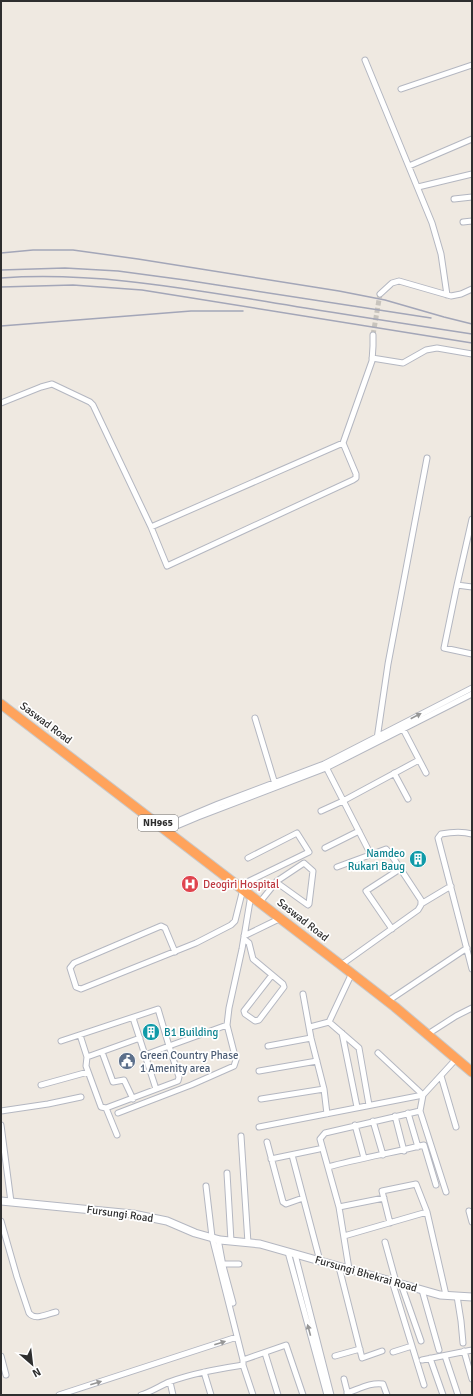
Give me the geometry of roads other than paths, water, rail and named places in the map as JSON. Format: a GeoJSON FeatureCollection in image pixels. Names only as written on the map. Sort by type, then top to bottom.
{"type":"FeatureCollection","features":[{"type":"Feature","properties":{"kind":"highway","name":"Saswad Road"},"geometry":{"type":"LineString","coordinates":[[1,704],[388,1001],[472,1072]]}},
{"type":"Feature","properties":{"kind":"street"},"geometry":{"type":"LineString","coordinates":[[365,60],[418,187],[437,239],[441,254],[447,295]]}},
{"type":"Feature","properties":{"kind":"street"},"geometry":{"type":"LineString","coordinates":[[401,89],[472,65]]}},
{"type":"Feature","properties":{"kind":"street"},"geometry":{"type":"LineString","coordinates":[[409,166],[472,139]]}},
{"type":"Feature","properties":{"kind":"street"},"geometry":{"type":"LineString","coordinates":[[418,187],[472,174]]}},
{"type":"Feature","properties":{"kind":"street"},"geometry":{"type":"LineString","coordinates":[[454,199],[472,197]]}},
{"type":"Feature","properties":{"kind":"street"},"geometry":{"type":"LineString","coordinates":[[463,222],[472,221]]}},
{"type":"Feature","properties":{"kind":"street"},"geometry":{"type":"LineString","coordinates":[[380,294],[392,283],[399,281],[454,296],[472,289]]}},
{"type":"Feature","properties":{"kind":"street"},"geometry":{"type":"LineString","coordinates":[[1,403],[52,384],[90,402],[93,405],[151,527],[167,566],[356,478],[356,474],[343,443],[372,358],[374,346],[373,334]]}},
{"type":"Feature","properties":{"kind":"street"},"geometry":{"type":"LineString","coordinates":[[372,358],[403,363],[426,350],[436,348],[472,354]]}},
{"type":"Feature","properties":{"kind":"street"},"geometry":{"type":"LineString","coordinates":[[151,527],[343,443]]}},
{"type":"Feature","properties":{"kind":"street"},"geometry":{"type":"LineString","coordinates":[[376,743],[388,664],[428,458]]}},
{"type":"Feature","properties":{"kind":"street"},"geometry":{"type":"LineString","coordinates":[[472,519],[444,648],[472,653]]}},
{"type":"Feature","properties":{"kind":"street"},"geometry":{"type":"LineString","coordinates":[[457,585],[472,588]]}},
{"type":"Feature","properties":{"kind":"street"},"geometry":{"type":"LineString","coordinates":[[165,829],[325,766],[376,743],[472,688]]}},
{"type":"Feature","properties":{"kind":"street"},"geometry":{"type":"LineString","coordinates":[[325,766],[377,737],[472,694]]}},
{"type":"Feature","properties":{"kind":"street"},"geometry":{"type":"LineString","coordinates":[[255,718],[276,785]]}},
{"type":"Feature","properties":{"kind":"street"},"geometry":{"type":"LineString","coordinates":[[402,727],[426,773]]}},
{"type":"Feature","properties":{"kind":"street"},"geometry":{"type":"LineString","coordinates":[[321,811],[418,760]]}},
{"type":"Feature","properties":{"kind":"street"},"geometry":{"type":"LineString","coordinates":[[325,766],[370,853]]}},
{"type":"Feature","properties":{"kind":"street"},"geometry":{"type":"LineString","coordinates":[[394,773],[408,799]]}},
{"type":"Feature","properties":{"kind":"street"},"geometry":{"type":"LineString","coordinates":[[325,848],[359,831]]}},
{"type":"Feature","properties":{"kind":"street"},"geometry":{"type":"LineString","coordinates":[[472,834],[460,831],[438,835],[472,969]]}},
{"type":"Feature","properties":{"kind":"street"},"geometry":{"type":"LineString","coordinates":[[175,952],[165,928],[161,926],[74,963],[70,968],[76,987],[81,989],[175,952],[196,943],[231,925],[235,921],[241,888],[309,852],[297,833],[248,858]]}},
{"type":"Feature","properties":{"kind":"street"},"geometry":{"type":"LineString","coordinates":[[337,867],[386,849],[421,900],[421,904]]}},
{"type":"Feature","properties":{"kind":"street"},"geometry":{"type":"LineString","coordinates":[[260,902],[276,882],[305,864],[313,871],[309,904],[308,905],[276,882]]}},
{"type":"Feature","properties":{"kind":"street"},"geometry":{"type":"LineString","coordinates":[[392,929],[366,891],[400,869]]}},
{"type":"Feature","properties":{"kind":"street"},"geometry":{"type":"LineString","coordinates":[[341,965],[418,910],[421,904],[451,886]]}},
{"type":"Feature","properties":{"kind":"street"},"geometry":{"type":"LineString","coordinates":[[118,1113],[191,1085],[234,1066],[236,1060],[227,1025],[251,895]]}},
{"type":"Feature","properties":{"kind":"street"},"geometry":{"type":"LineString","coordinates":[[244,938],[280,918]]}},
{"type":"Feature","properties":{"kind":"street"},"geometry":{"type":"LineString","coordinates":[[244,938],[249,942],[253,959],[283,984],[283,989],[259,1020],[255,1021],[244,1011],[272,975]]}},
{"type":"Feature","properties":{"kind":"street"},"geometry":{"type":"LineString","coordinates":[[388,1001],[467,948]]}},
{"type":"Feature","properties":{"kind":"street"},"geometry":{"type":"LineString","coordinates":[[329,1022],[352,973]]}},
{"type":"Feature","properties":{"kind":"street"},"geometry":{"type":"LineString","coordinates":[[303,994],[311,1038],[324,1089],[327,1114]]}},
{"type":"Feature","properties":{"kind":"street"},"geometry":{"type":"LineString","coordinates":[[428,1034],[456,1016],[472,1008]]}},
{"type":"Feature","properties":{"kind":"street"},"geometry":{"type":"LineString","coordinates":[[62,1041],[80,1035],[133,1018],[158,1009],[179,1080],[133,1099],[106,1108],[100,1106],[85,1063],[87,1057],[80,1035]]}},
{"type":"Feature","properties":{"kind":"street"},"geometry":{"type":"LineString","coordinates":[[133,1018],[156,1089]]}},
{"type":"Feature","properties":{"kind":"street"},"geometry":{"type":"LineString","coordinates":[[310,1027],[329,1022]]}},
{"type":"Feature","properties":{"kind":"street"},"geometry":{"type":"LineString","coordinates":[[329,1022],[356,1045],[360,1052],[369,1105]]}},
{"type":"Feature","properties":{"kind":"street"},"geometry":{"type":"LineString","coordinates":[[145,1055],[227,1025]]}},
{"type":"Feature","properties":{"kind":"street"},"geometry":{"type":"LineString","coordinates":[[342,1033],[357,1108]]}},
{"type":"Feature","properties":{"kind":"street"},"geometry":{"type":"LineString","coordinates":[[87,1057],[140,1038]]}},
{"type":"Feature","properties":{"kind":"street"},"geometry":{"type":"LineString","coordinates":[[268,1046],[311,1038]]}},
{"type":"Feature","properties":{"kind":"street"},"geometry":{"type":"LineString","coordinates":[[102,1052],[113,1082],[124,1080],[133,1099]]}},
{"type":"Feature","properties":{"kind":"street"},"geometry":{"type":"LineString","coordinates":[[378,1053],[422,1095]]}},
{"type":"Feature","properties":{"kind":"street"},"geometry":{"type":"LineString","coordinates":[[446,1192],[420,1110],[422,1095],[456,1059]]}},
{"type":"Feature","properties":{"kind":"street"},"geometry":{"type":"LineString","coordinates":[[259,1071],[317,1061]]}},
{"type":"Feature","properties":{"kind":"street"},"geometry":{"type":"LineString","coordinates":[[41,1085],[88,1072]]}},
{"type":"Feature","properties":{"kind":"street"},"geometry":{"type":"LineString","coordinates":[[440,1076],[456,1127]]}},
{"type":"Feature","properties":{"kind":"street"},"geometry":{"type":"LineString","coordinates":[[261,1098],[324,1089]]}},
{"type":"Feature","properties":{"kind":"street"},"geometry":{"type":"LineString","coordinates":[[259,1127],[422,1095]]}},
{"type":"Feature","properties":{"kind":"street"},"geometry":{"type":"LineString","coordinates":[[1,1111],[48,1104],[80,1097]]}},
{"type":"Feature","properties":{"kind":"street"},"geometry":{"type":"LineString","coordinates":[[106,1108],[117,1135]]}},
{"type":"Feature","properties":{"kind":"street"},"geometry":{"type":"LineString","coordinates":[[349,1269],[339,1207],[320,1139],[325,1133],[420,1110]]}},
{"type":"Feature","properties":{"kind":"street"},"geometry":{"type":"LineString","coordinates":[[408,1113],[418,1147]]}},
{"type":"Feature","properties":{"kind":"street"},"geometry":{"type":"LineString","coordinates":[[394,1116],[404,1151]]}},
{"type":"Feature","properties":{"kind":"street"},"geometry":{"type":"LineString","coordinates":[[374,1121],[383,1155]]}},
{"type":"Feature","properties":{"kind":"street"},"geometry":{"type":"LineString","coordinates":[[1,1125],[12,1202]]}},
{"type":"Feature","properties":{"kind":"street"},"geometry":{"type":"LineString","coordinates":[[355,1125],[364,1158]]}},
{"type":"Feature","properties":{"kind":"street"},"geometry":{"type":"LineString","coordinates":[[241,1136],[248,1243]]}},
{"type":"Feature","properties":{"kind":"street"},"geometry":{"type":"LineString","coordinates":[[267,1142],[283,1202],[286,1204],[303,1198]]}},
{"type":"Feature","properties":{"kind":"street"},"geometry":{"type":"LineString","coordinates":[[328,1167],[364,1158],[404,1151],[424,1145],[436,1186]]}},
{"type":"Feature","properties":{"kind":"street"},"geometry":{"type":"LineString","coordinates":[[271,1159],[319,1149]]}},
{"type":"Feature","properties":{"kind":"street"},"geometry":{"type":"LineString","coordinates":[[292,1155],[320,1261]]}},
{"type":"Feature","properties":{"kind":"street"},"geometry":{"type":"LineString","coordinates":[[227,1173],[231,1241]]}},
{"type":"Feature","properties":{"kind":"street"},"geometry":{"type":"LineString","coordinates":[[390,1223],[382,1191],[416,1184],[427,1212],[446,1295]]}},
{"type":"Feature","properties":{"kind":"street"},"geometry":{"type":"LineString","coordinates":[[206,1186],[215,1238],[237,1337],[253,1395]]}},
{"type":"Feature","properties":{"kind":"street"},"geometry":{"type":"LineString","coordinates":[[339,1207],[384,1198]]}},
{"type":"Feature","properties":{"kind":"street","name":"Fursungi Road"},"geometry":{"type":"LineString","coordinates":[[1,1201],[133,1214],[167,1221],[195,1233],[215,1238],[260,1244]]}},
{"type":"Feature","properties":{"kind":"street"},"geometry":{"type":"LineString","coordinates":[[469,1211],[472,1222]]}},
{"type":"Feature","properties":{"kind":"street"},"geometry":{"type":"LineString","coordinates":[[344,1236],[427,1212]]}},
{"type":"Feature","properties":{"kind":"street"},"geometry":{"type":"LineString","coordinates":[[1,1221],[29,1313],[31,1316],[36,1317],[56,1312]]}},
{"type":"Feature","properties":{"kind":"street"},"geometry":{"type":"LineString","coordinates":[[215,1238],[234,1303]]}},
{"type":"Feature","properties":{"kind":"street"},"geometry":{"type":"LineString","coordinates":[[385,1242],[412,1346],[424,1385]]}},
{"type":"Feature","properties":{"kind":"street","name":"Fursungi Bhekrai Road"},"geometry":{"type":"LineString","coordinates":[[260,1244],[422,1290],[446,1295],[472,1297]]}},
{"type":"Feature","properties":{"kind":"street"},"geometry":{"type":"LineString","coordinates":[[292,1253],[327,1395]]}},
{"type":"Feature","properties":{"kind":"street"},"geometry":{"type":"LineString","coordinates":[[292,1253],[331,1395]]}},
{"type":"Feature","properties":{"kind":"street"},"geometry":{"type":"LineString","coordinates":[[223,1264],[239,1264]]}},
{"type":"Feature","properties":{"kind":"street"},"geometry":{"type":"LineString","coordinates":[[339,1266],[362,1358],[382,1351]]}},
{"type":"Feature","properties":{"kind":"street"},"geometry":{"type":"LineString","coordinates":[[396,1282],[421,1341]]}},
{"type":"Feature","properties":{"kind":"street"},"geometry":{"type":"LineString","coordinates":[[422,1290],[439,1350]]}},
{"type":"Feature","properties":{"kind":"street"},"geometry":{"type":"LineString","coordinates":[[457,1296],[463,1343]]}},
{"type":"Feature","properties":{"kind":"street"},"geometry":{"type":"LineString","coordinates":[[59,1395],[237,1337]]}},
{"type":"Feature","properties":{"kind":"street"},"geometry":{"type":"LineString","coordinates":[[141,1395],[170,1382],[243,1362],[286,1345],[303,1395]]}},
{"type":"Feature","properties":{"kind":"street"},"geometry":{"type":"LineString","coordinates":[[392,1352],[412,1346]]}},
{"type":"Feature","properties":{"kind":"street"},"geometry":{"type":"LineString","coordinates":[[335,1356],[360,1349]]}},
{"type":"Feature","properties":{"kind":"street"},"geometry":{"type":"LineString","coordinates":[[422,1360],[472,1350]]}},
{"type":"Feature","properties":{"kind":"street"},"geometry":{"type":"LineString","coordinates":[[464,1351],[472,1379]]}},
{"type":"Feature","properties":{"kind":"street"},"geometry":{"type":"LineString","coordinates":[[265,1353],[278,1395]]}},
{"type":"Feature","properties":{"kind":"street"},"geometry":{"type":"LineString","coordinates":[[1,1356],[6,1375]]}},
{"type":"Feature","properties":{"kind":"street"},"geometry":{"type":"LineString","coordinates":[[445,1356],[458,1395]]}},
{"type":"Feature","properties":{"kind":"street"},"geometry":{"type":"LineString","coordinates":[[430,1358],[443,1395]]}},
{"type":"Feature","properties":{"kind":"street"},"geometry":{"type":"LineString","coordinates":[[204,1372],[211,1395]]}},
{"type":"Feature","properties":{"kind":"street"},"geometry":{"type":"LineString","coordinates":[[344,1379],[348,1394],[368,1386],[383,1384],[387,1395]]}},
{"type":"Feature","properties":{"kind":"street"},"geometry":{"type":"LineString","coordinates":[[170,1382],[173,1395]]}},
{"type":"Feature","properties":{"kind":"tunnel"},"geometry":{"type":"LineString","coordinates":[[373,335],[380,294]]}},
{"type":"Feature","properties":{"kind":"railway"},"geometry":{"type":"LineString","coordinates":[[1,253],[33,250],[73,250],[138,259],[339,291],[385,300],[472,324]]}},
{"type":"Feature","properties":{"kind":"railway"},"geometry":{"type":"LineString","coordinates":[[1,270],[65,268],[118,271],[431,318]]}},
{"type":"Feature","properties":{"kind":"railway"},"geometry":{"type":"LineString","coordinates":[[1,278],[66,277],[161,285],[472,334]]}},
{"type":"Feature","properties":{"kind":"railway"},"geometry":{"type":"LineString","coordinates":[[1,287],[73,285],[142,290],[472,343]]}},
{"type":"Feature","properties":{"kind":"railway"},"geometry":{"type":"LineString","coordinates":[[1,326],[191,311],[243,311]]}},
{"type":"Feature","properties":{"kind":"place","name":"Namdeo Rukari Baug"},"geometry":{"type":"Point","coordinates":[418,859]}},
{"type":"Feature","properties":{"kind":"place","name":"Deogiri Hospital"},"geometry":{"type":"Point","coordinates":[190,884]}},
{"type":"Feature","properties":{"kind":"place","name":"B1 Building"},"geometry":{"type":"Point","coordinates":[151,1032]}},
{"type":"Feature","properties":{"kind":"place","name":"Green Country Phase 1 Amenity area"},"geometry":{"type":"Point","coordinates":[127,1061]}}]}
